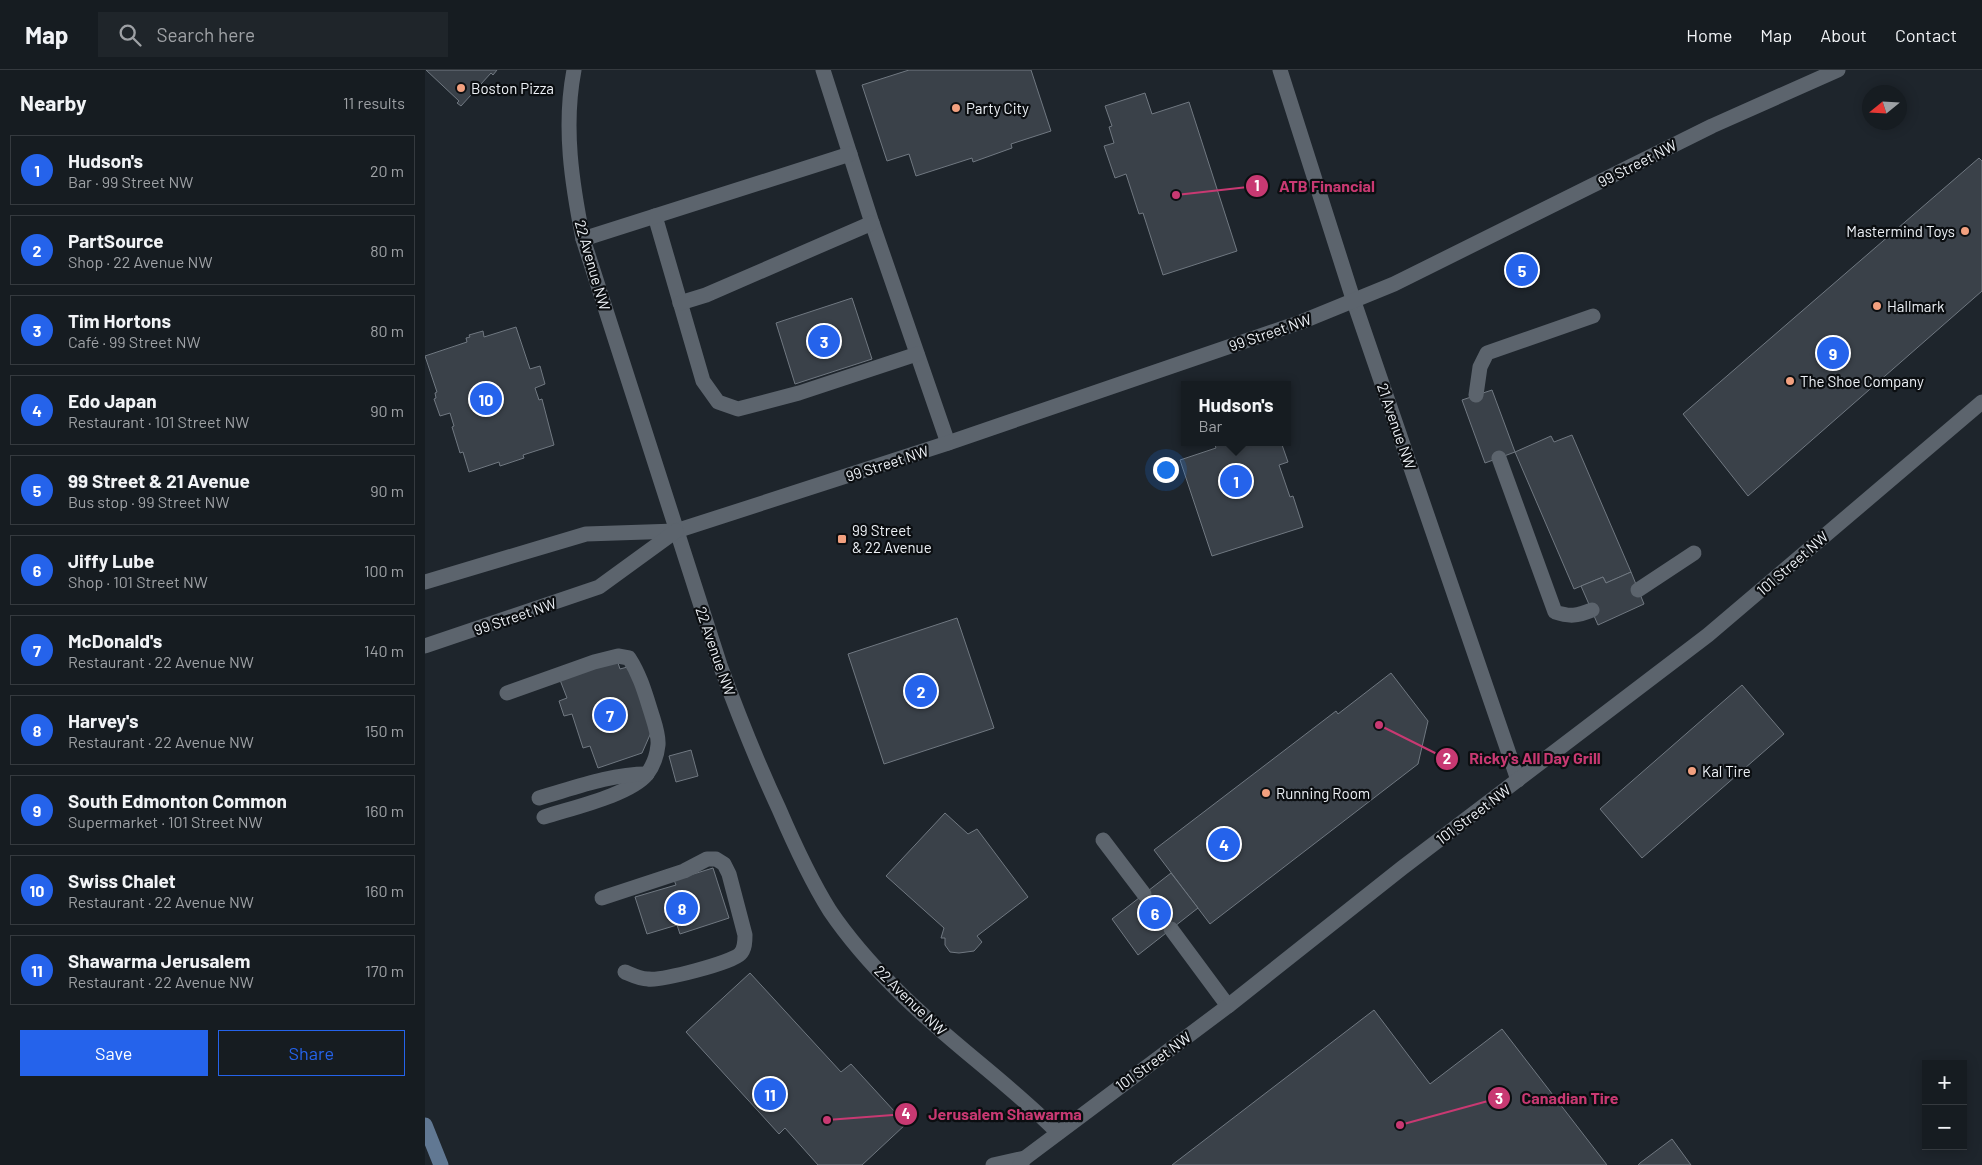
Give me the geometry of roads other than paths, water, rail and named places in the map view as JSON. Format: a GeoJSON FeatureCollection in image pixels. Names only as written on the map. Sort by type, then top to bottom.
{"type":"FeatureCollection","features":[{"type":"Feature","properties":{"kind":"main road"},"geometry":{"type":"LineString","coordinates":[[425,1125],[441,1165]]}},
{"type":"Feature","properties":{"kind":"street","name":"22 Avenue NW"},"geometry":{"type":"LineString","coordinates":[[574,70],[571,88],[570,162],[583,239],[703,616],[740,719],[791,838],[830,910],[851,940],[921,1013],[1058,1132]]}},
{"type":"Feature","properties":{"kind":"street"},"geometry":{"type":"LineString","coordinates":[[823,70],[948,443]]}},
{"type":"Feature","properties":{"kind":"street","name":"21 Avenue NW"},"geometry":{"type":"LineString","coordinates":[[1280,70],[1355,302],[1518,780]]}},
{"type":"Feature","properties":{"kind":"street","name":"99 Street NW"},"geometry":{"type":"LineString","coordinates":[[425,582],[586,534],[676,531],[948,443],[1355,302],[1712,126],[1838,70]]}},
{"type":"Feature","properties":{"kind":"street"},"geometry":{"type":"LineString","coordinates":[[583,239],[850,154]]}},
{"type":"Feature","properties":{"kind":"street"},"geometry":{"type":"LineString","coordinates":[[655,216],[703,381],[718,402],[738,408],[799,393],[917,354]]}},
{"type":"Feature","properties":{"kind":"street"},"geometry":{"type":"LineString","coordinates":[[680,303],[706,295],[873,223]]}},
{"type":"Feature","properties":{"kind":"street"},"geometry":{"type":"LineString","coordinates":[[1476,395],[1480,367],[1487,353],[1593,316]]}},
{"type":"Feature","properties":{"kind":"street","name":"101 Street NW"},"geometry":{"type":"LineString","coordinates":[[993,1165],[1023,1161],[1058,1132],[1228,1006],[1402,868],[1741,608],[1825,534],[1982,402]]}},
{"type":"Feature","properties":{"kind":"street"},"geometry":{"type":"LineString","coordinates":[[1499,458],[1555,612],[1567,616],[1576,616],[1591,610]]}},
{"type":"Feature","properties":{"kind":"street","name":"99 Street NW"},"geometry":{"type":"LineString","coordinates":[[425,646],[599,587],[676,531]]}},
{"type":"Feature","properties":{"kind":"street"},"geometry":{"type":"LineString","coordinates":[[1638,590],[1694,553]]}},
{"type":"Feature","properties":{"kind":"street"},"geometry":{"type":"LineString","coordinates":[[507,693],[594,662],[618,656],[629,658],[639,673],[654,722],[658,743],[655,758],[647,774],[637,783],[615,794],[544,817]]}},
{"type":"Feature","properties":{"kind":"street"},"geometry":{"type":"LineString","coordinates":[[539,798],[602,780],[631,774],[647,774]]}},
{"type":"Feature","properties":{"kind":"street"},"geometry":{"type":"LineString","coordinates":[[1103,840],[1144,894]]}},
{"type":"Feature","properties":{"kind":"street"},"geometry":{"type":"LineString","coordinates":[[602,898],[684,872],[707,858],[716,859],[724,864],[729,874],[745,935],[745,945],[741,954],[727,961],[666,978],[647,980],[625,972]]}},
{"type":"Feature","properties":{"kind":"street"},"geometry":{"type":"LineString","coordinates":[[1171,930],[1228,1006]]}},
{"type":"Feature","properties":{"kind":"place","name":"Boston Pizza"},"geometry":{"type":"Point","coordinates":[461,88]}},
{"type":"Feature","properties":{"kind":"place","name":"Party City"},"geometry":{"type":"Point","coordinates":[956,108]}},
{"type":"Feature","properties":{"kind":"place","name":"ATB Financial"},"geometry":{"type":"Point","coordinates":[1176,195]}},
{"type":"Feature","properties":{"kind":"place","name":"Mastermind Toys"},"geometry":{"type":"Point","coordinates":[1965,231]}},
{"type":"Feature","properties":{"kind":"place","name":"99 Street & 21 Avenue"},"geometry":{"type":"Point","coordinates":[1522,270]}},
{"type":"Feature","properties":{"kind":"place","name":"Hallmark"},"geometry":{"type":"Point","coordinates":[1877,306]}},
{"type":"Feature","properties":{"kind":"place","name":"Tim Hortons"},"geometry":{"type":"Point","coordinates":[824,341]}},
{"type":"Feature","properties":{"kind":"place","name":"South Edmonton Common"},"geometry":{"type":"Point","coordinates":[1833,353]}},
{"type":"Feature","properties":{"kind":"place","name":"The Shoe Company"},"geometry":{"type":"Point","coordinates":[1790,381]}},
{"type":"Feature","properties":{"kind":"place","name":"Swiss Chalet"},"geometry":{"type":"Point","coordinates":[486,399]}},
{"type":"Feature","properties":{"kind":"place","name":"Hudson's"},"geometry":{"type":"Point","coordinates":[1236,481]}},
{"type":"Feature","properties":{"kind":"place","name":"99 Street & 22 Avenue"},"geometry":{"type":"Point","coordinates":[842,539]}},
{"type":"Feature","properties":{"kind":"place","name":"PartSource"},"geometry":{"type":"Point","coordinates":[921,691]}},
{"type":"Feature","properties":{"kind":"place","name":"McDonald's"},"geometry":{"type":"Point","coordinates":[610,715]}},
{"type":"Feature","properties":{"kind":"place","name":"Ricky's All Day Grill"},"geometry":{"type":"Point","coordinates":[1379,725]}},
{"type":"Feature","properties":{"kind":"place","name":"Kal Tire"},"geometry":{"type":"Point","coordinates":[1692,771]}},
{"type":"Feature","properties":{"kind":"place","name":"Running Room"},"geometry":{"type":"Point","coordinates":[1266,793]}},
{"type":"Feature","properties":{"kind":"place","name":"Edo Japan"},"geometry":{"type":"Point","coordinates":[1224,844]}},
{"type":"Feature","properties":{"kind":"place","name":"Harvey's"},"geometry":{"type":"Point","coordinates":[682,908]}},
{"type":"Feature","properties":{"kind":"place","name":"Jiffy Lube"},"geometry":{"type":"Point","coordinates":[1155,913]}},
{"type":"Feature","properties":{"kind":"place","name":"Shawarma Jerusalem"},"geometry":{"type":"Point","coordinates":[770,1094]}},
{"type":"Feature","properties":{"kind":"place","name":"Jerusalem Shawarma"},"geometry":{"type":"Point","coordinates":[827,1120]}},
{"type":"Feature","properties":{"kind":"place","name":"Canadian Tire"},"geometry":{"type":"Point","coordinates":[1400,1125]}}]}
